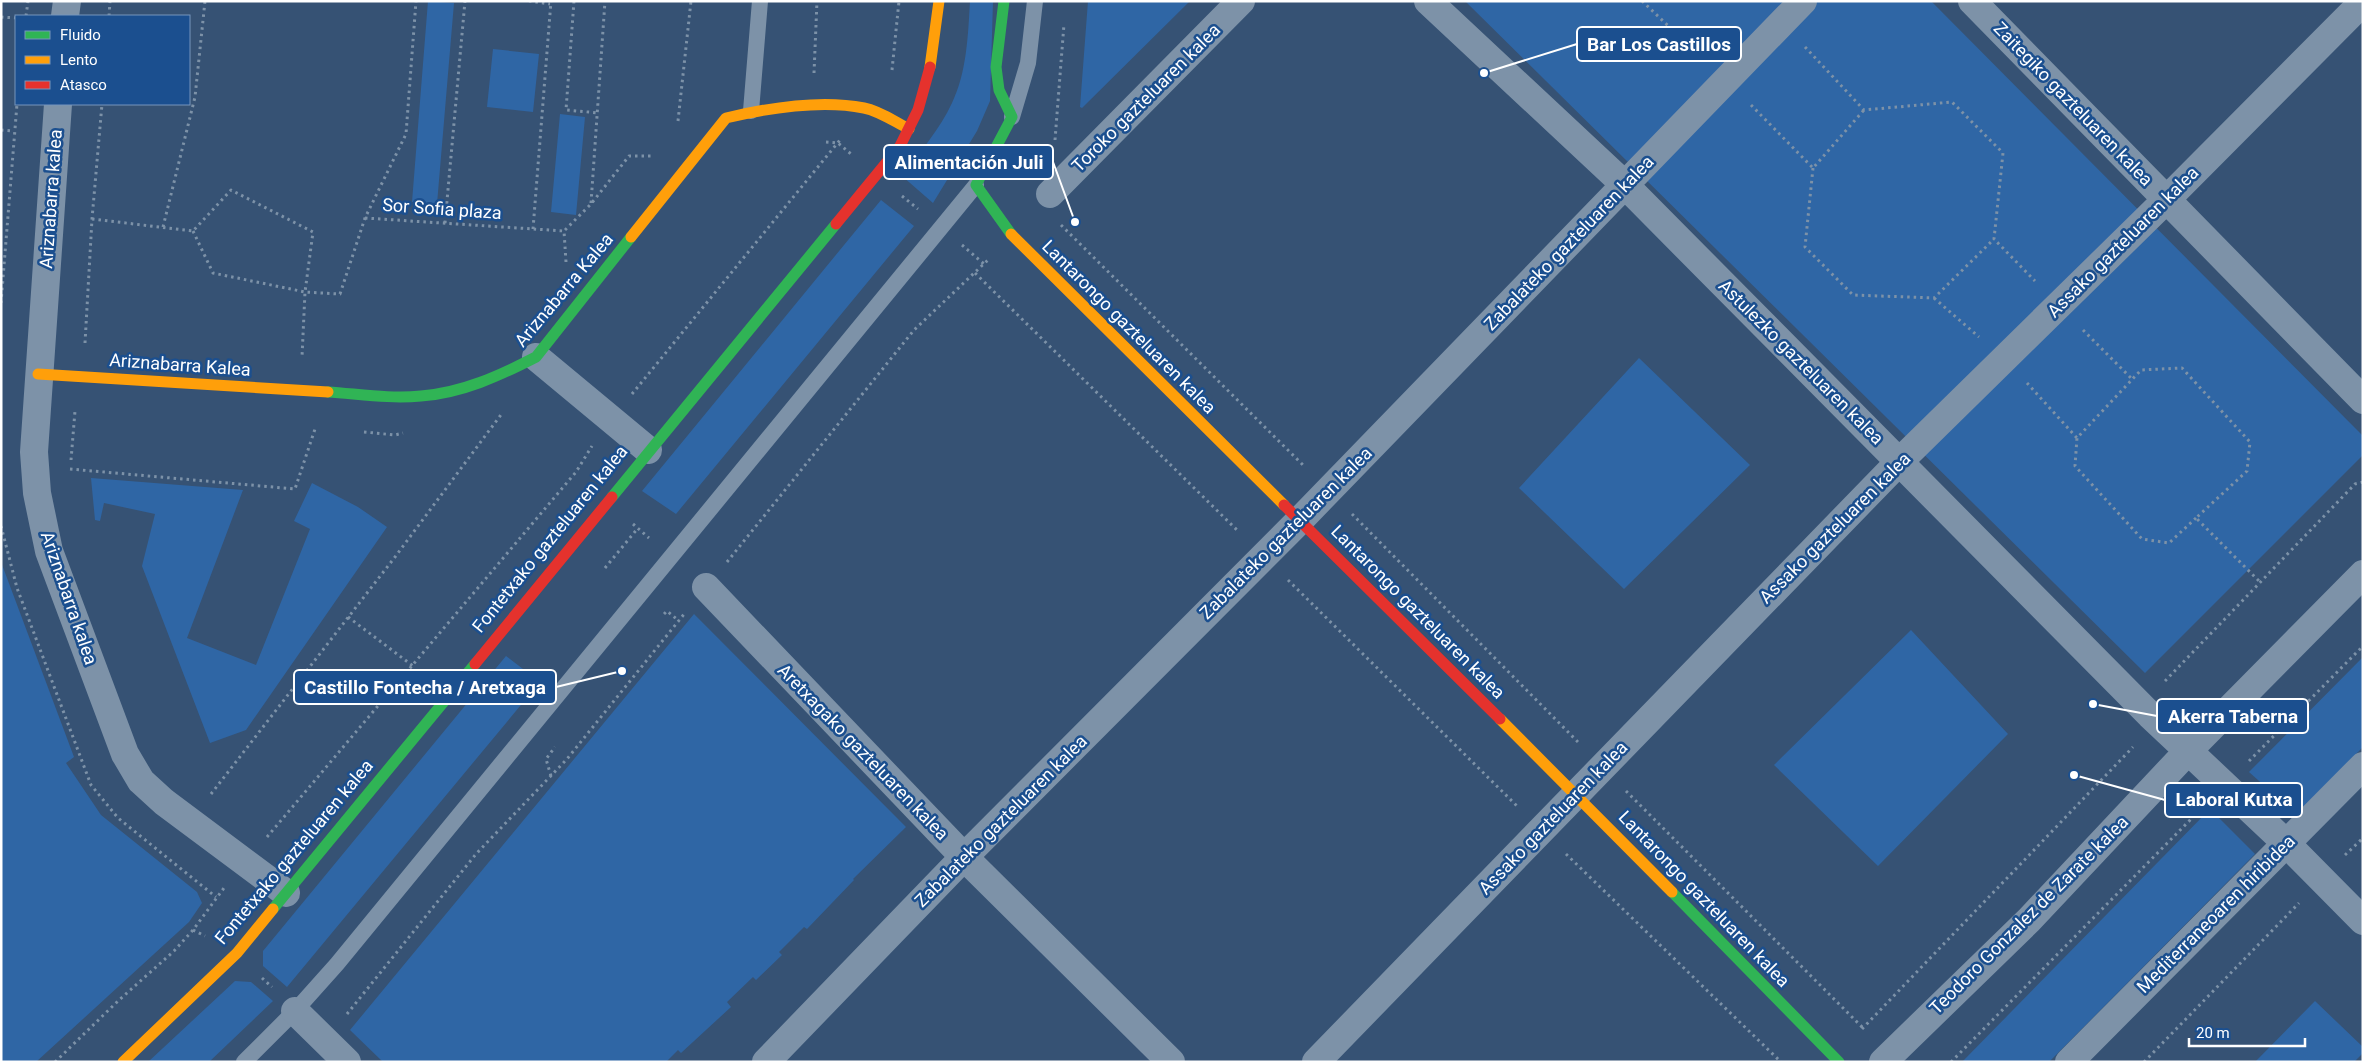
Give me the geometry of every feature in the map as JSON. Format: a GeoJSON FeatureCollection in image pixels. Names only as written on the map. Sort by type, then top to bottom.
{"type":"FeatureCollection","features":[{"type":"Feature","properties":{"kind":"street"},"geometry":{"type":"LineString","coordinates":[[66,15],[67,1]]}},
{"type":"Feature","properties":{"kind":"street","name":"Fontetxako gazteluaren kalea"},"geometry":{"type":"LineString","coordinates":[[123,1062],[221,970],[900,146],[922,103],[929,80],[938,1]]}},
{"type":"Feature","properties":{"kind":"street"},"geometry":{"type":"LineString","coordinates":[[976,185],[999,145],[1012,117],[999,90],[996,67],[1004,1]]}},
{"type":"Feature","properties":{"kind":"street","name":"Toroko gazteluaren kalea"},"geometry":{"type":"LineString","coordinates":[[1050,194],[1241,1]]}},
{"type":"Feature","properties":{"kind":"street","name":"Astulezko gazteluaren kalea"},"geometry":{"type":"LineString","coordinates":[[1428,1],[1625,186],[2150,715],[2286,843],[2363,921]]}},
{"type":"Feature","properties":{"kind":"street","name":"Zabalateko gazteluaren kalea"},"geometry":{"type":"LineString","coordinates":[[766,1062],[964,857],[1329,491],[1803,1]]}},
{"type":"Feature","properties":{"kind":"street","name":"Zaitegiko gazteluaren kalea"},"geometry":{"type":"LineString","coordinates":[[1972,1],[2363,400]]}},
{"type":"Feature","properties":{"kind":"street","name":"Assako gazteluaren kalea"},"geometry":{"type":"LineString","coordinates":[[1316,1062],[1542,830],[1601,766],[1900,461],[2166,200],[2363,2]]}},
{"type":"Feature","properties":{"kind":"street","name":"Ariznabarra kalea"},"geometry":{"type":"LineString","coordinates":[[58,105],[34,452],[37,493],[49,551],[125,754],[141,781],[164,802],[286,893]]}},
{"type":"Feature","properties":{"kind":"street","name":"Ariznabarra Kalea"},"geometry":{"type":"LineString","coordinates":[[38,374],[427,398],[455,392],[499,377],[536,357],[726,118],[751,111],[842,105],[865,108],[909,129]]}},
{"type":"Feature","properties":{"kind":"street","name":"Lantarongo gazteluaren kalea"},"geometry":{"type":"LineString","coordinates":[[976,185],[1013,237],[1575,793],[1836,1060]]}},
{"type":"Feature","properties":{"kind":"street"},"geometry":{"type":"LineString","coordinates":[[536,357],[648,450]]}},
{"type":"Feature","properties":{"kind":"street","name":"Teodoro Gonzalez de Zarate kalea"},"geometry":{"type":"LineString","coordinates":[[1883,1062],[2029,920],[2188,751],[2363,574]]}},
{"type":"Feature","properties":{"kind":"street","name":"Aretxagako gazteluaren kalea"},"geometry":{"type":"LineString","coordinates":[[706,587],[964,857],[1171,1062]]}},
{"type":"Feature","properties":{"kind":"street","name":"Mediterraneoaren hiribidea"},"geometry":{"type":"LineString","coordinates":[[2069,1062],[2363,766]]}},
{"type":"Feature","properties":{"kind":"street"},"geometry":{"type":"LineString","coordinates":[[295,1011],[347,1062]]}},
{"type":"Feature","properties":{"kind":"lane"},"geometry":{"type":"LineString","coordinates":[[751,111],[760,1]]}},
{"type":"Feature","properties":{"kind":"lane"},"geometry":{"type":"LineString","coordinates":[[1012,117],[1028,64],[1035,1]]}},
{"type":"Feature","properties":{"kind":"lane"},"geometry":{"type":"LineString","coordinates":[[244,1062],[295,1011],[337,964],[976,185]]}},
{"type":"Feature","properties":{"kind":"path"},"geometry":{"type":"LineString","coordinates":[[26,15],[28,1]]}},
{"type":"Feature","properties":{"kind":"path"},"geometry":{"type":"LineString","coordinates":[[109,15],[110,1]]}},
{"type":"Feature","properties":{"kind":"path"},"geometry":{"type":"LineString","coordinates":[[163,228],[195,97],[205,1]]}},
{"type":"Feature","properties":{"kind":"path","name":"Sor Sofia plaza"},"geometry":{"type":"LineString","coordinates":[[416,1],[406,134],[364,218],[564,231]]}},
{"type":"Feature","properties":{"kind":"path"},"geometry":{"type":"LineString","coordinates":[[445,224],[465,1]]}},
{"type":"Feature","properties":{"kind":"path"},"geometry":{"type":"LineString","coordinates":[[529,1],[551,3],[533,229]]}},
{"type":"Feature","properties":{"kind":"path"},"geometry":{"type":"LineString","coordinates":[[574,1],[566,110],[599,113]]}},
{"type":"Feature","properties":{"kind":"path"},"geometry":{"type":"LineString","coordinates":[[591,204],[599,113],[605,1]]}},
{"type":"Feature","properties":{"kind":"path"},"geometry":{"type":"LineString","coordinates":[[678,126],[691,1]]}},
{"type":"Feature","properties":{"kind":"path"},"geometry":{"type":"LineString","coordinates":[[814,80],[817,1]]}},
{"type":"Feature","properties":{"kind":"path"},"geometry":{"type":"LineString","coordinates":[[55,1062],[118,1000],[174,950],[192,930],[246,862],[576,472],[610,419],[838,143],[881,84],[892,78],[898,1]]}},
{"type":"Feature","properties":{"kind":"path"},"geometry":{"type":"LineString","coordinates":[[1,17],[15,18]]}},
{"type":"Feature","properties":{"kind":"path"},"geometry":{"type":"LineString","coordinates":[[1064,20],[1050,194],[1041,205],[1329,491],[1863,1028]]}},
{"type":"Feature","properties":{"kind":"path"},"geometry":{"type":"LineString","coordinates":[[1782,23],[1864,110],[1952,102],[2003,153],[1994,238],[1934,298],[1853,295],[1804,247],[1812,168]]}},
{"type":"Feature","properties":{"kind":"path"},"geometry":{"type":"LineString","coordinates":[[1,304],[13,131],[17,105]]}},
{"type":"Feature","properties":{"kind":"path"},"geometry":{"type":"LineString","coordinates":[[95,346],[85,345],[92,219],[102,105]]}},
{"type":"Feature","properties":{"kind":"path"},"geometry":{"type":"LineString","coordinates":[[1,130],[13,131]]}},
{"type":"Feature","properties":{"kind":"path"},"geometry":{"type":"LineString","coordinates":[[819,142],[838,143],[984,264]]}},
{"type":"Feature","properties":{"kind":"path"},"geometry":{"type":"LineString","coordinates":[[567,267],[564,231],[591,204],[629,156],[656,155]]}},
{"type":"Feature","properties":{"kind":"path"},"geometry":{"type":"LineString","coordinates":[[193,231],[231,190],[314,232],[305,292],[301,363]]}},
{"type":"Feature","properties":{"kind":"path"},"geometry":{"type":"LineString","coordinates":[[193,231],[213,273],[305,292],[340,294],[364,218]]}},
{"type":"Feature","properties":{"kind":"path"},"geometry":{"type":"LineString","coordinates":[[92,219],[193,231]]}},
{"type":"Feature","properties":{"kind":"path"},"geometry":{"type":"LineString","coordinates":[[326,1040],[476,854],[567,759],[914,330],[1013,237]]}},
{"type":"Feature","properties":{"kind":"path"},"geometry":{"type":"LineString","coordinates":[[1994,238],[2132,380]]}},
{"type":"Feature","properties":{"kind":"path"},"geometry":{"type":"LineString","coordinates":[[975,273],[1781,1062]]}},
{"type":"Feature","properties":{"kind":"path"},"geometry":{"type":"LineString","coordinates":[[2182,368],[2250,442],[2247,471],[2196,518],[2170,543],[2142,538],[2074,466],[2077,438],[2141,370],[2182,368]]}},
{"type":"Feature","properties":{"kind":"path"},"geometry":{"type":"LineString","coordinates":[[72,478],[70,469],[76,407],[83,376]]}},
{"type":"Feature","properties":{"kind":"path"},"geometry":{"type":"LineString","coordinates":[[208,799],[503,411]]}},
{"type":"Feature","properties":{"kind":"path"},"geometry":{"type":"LineString","coordinates":[[70,469],[295,489],[316,426]]}},
{"type":"Feature","properties":{"kind":"path"},"geometry":{"type":"LineString","coordinates":[[576,472],[671,557]]}},
{"type":"Feature","properties":{"kind":"path"},"geometry":{"type":"LineString","coordinates":[[1836,1060],[1863,1028],[2145,735],[2154,693],[2355,484],[2363,482]]}},
{"type":"Feature","properties":{"kind":"path"},"geometry":{"type":"LineString","coordinates":[[2196,518],[2260,582]]}},
{"type":"Feature","properties":{"kind":"path"},"geometry":{"type":"LineString","coordinates":[[605,568],[638,528]]}},
{"type":"Feature","properties":{"kind":"path"},"geometry":{"type":"LineString","coordinates":[[661,618],[667,611],[679,621]]}},
{"type":"Feature","properties":{"kind":"path"},"geometry":{"type":"LineString","coordinates":[[348,617],[413,666]]}},
{"type":"Feature","properties":{"kind":"path"},"geometry":{"type":"LineString","coordinates":[[1951,1062],[2363,646]]}},
{"type":"Feature","properties":{"kind":"path"},"geometry":{"type":"LineString","coordinates":[[551,776],[546,759],[560,741]]}},
{"type":"Feature","properties":{"kind":"path"},"geometry":{"type":"LineString","coordinates":[[2144,1062],[2363,838]]}},
{"type":"Feature","properties":{"kind":"shaded area"},"geometry":{"type":"Polygon","coordinates":[[[428,1],[454,3],[437,204],[412,202],[428,1]]]}},
{"type":"Feature","properties":{"kind":"shaded area"},"geometry":{"type":"Polygon","coordinates":[[[970,1],[993,1],[990,101],[977,131],[933,203],[902,176],[942,122],[957,91],[966,53],[970,1]]]}},
{"type":"Feature","properties":{"kind":"shaded area"},"geometry":{"type":"Polygon","coordinates":[[[1088,1],[1190,1],[1082,108],[1080,107],[1088,1]]]}},
{"type":"Feature","properties":{"kind":"shaded area"},"geometry":{"type":"Polygon","coordinates":[[[1465,1],[1931,1],[2363,436],[2363,455],[2145,673],[1465,1]]]}},
{"type":"Feature","properties":{"kind":"shaded area"},"geometry":{"type":"Polygon","coordinates":[[[493,49],[539,54],[533,112],[487,107],[493,49]]]}},
{"type":"Feature","properties":{"kind":"shaded area"},"geometry":{"type":"Polygon","coordinates":[[[560,114],[585,117],[576,215],[551,212],[560,114]]]}},
{"type":"Feature","properties":{"kind":"shaded area"},"geometry":{"type":"Polygon","coordinates":[[[881,200],[914,226],[676,514],[642,491],[881,200]]]}},
{"type":"Feature","properties":{"kind":"shaded area"},"geometry":{"type":"Polygon","coordinates":[[[1639,358],[1750,465],[1624,589],[1519,488],[1639,358]]]}},
{"type":"Feature","properties":{"kind":"shaded area"},"geometry":{"type":"Polygon","coordinates":[[[91,478],[243,490],[187,638],[256,665],[310,529],[294,521],[312,483],[358,507],[387,527],[246,730],[210,743],[142,566],[155,514],[104,503],[100,521],[95,520],[91,478]]]}},
{"type":"Feature","properties":{"kind":"shaded area"},"geometry":{"type":"Polygon","coordinates":[[[1,562],[74,757],[66,763],[101,815],[197,892],[202,903],[189,922],[36,1062],[1,1062],[1,562]]]}},
{"type":"Feature","properties":{"kind":"shaded area"},"geometry":{"type":"Polygon","coordinates":[[[694,614],[906,827],[853,879],[807,929],[804,927],[779,952],[782,955],[756,980],[753,977],[727,1002],[731,1007],[681,1053],[678,1050],[666,1062],[383,1062],[350,1030],[694,614]]]}},
{"type":"Feature","properties":{"kind":"shaded area"},"geometry":{"type":"Polygon","coordinates":[[[1911,630],[2008,734],[1878,866],[1774,765],[1911,630]]]}},
{"type":"Feature","properties":{"kind":"shaded area"},"geometry":{"type":"Polygon","coordinates":[[[506,656],[540,682],[287,987],[263,966],[263,951],[506,656]]]}},
{"type":"Feature","properties":{"kind":"shaded area"},"geometry":{"type":"Polygon","coordinates":[[[2363,657],[2363,747],[2296,814],[2249,772],[2363,657]]]}},
{"type":"Feature","properties":{"kind":"shaded area"},"geometry":{"type":"Polygon","coordinates":[[[2210,809],[2255,854],[2049,1062],[1962,1062],[2210,809]]]}},
{"type":"Feature","properties":{"kind":"shaded area"},"geometry":{"type":"Polygon","coordinates":[[[235,981],[251,982],[273,1001],[209,1062],[148,1062],[235,981]]]}},
{"type":"Feature","properties":{"kind":"shaded area"},"geometry":{"type":"Polygon","coordinates":[[[2315,1001],[2363,1047],[2363,1053],[2354,1062],[2255,1062],[2315,1001]]]}},
{"type":"Feature","properties":{"kind":"traffic: fast"},"geometry":{"type":"LineString","coordinates":[[1004,1],[996,67],[999,90],[1012,117],[976,185],[1011,234]]}},
{"type":"Feature","properties":{"kind":"traffic: fast"},"geometry":{"type":"LineString","coordinates":[[612,497],[836,224]]}},
{"type":"Feature","properties":{"kind":"traffic: fast"},"geometry":{"type":"LineString","coordinates":[[328,392],[398,397],[436,394],[480,382],[536,357],[631,237]]}},
{"type":"Feature","properties":{"kind":"traffic: fast"},"geometry":{"type":"LineString","coordinates":[[273,909],[475,664]]}},
{"type":"Feature","properties":{"kind":"traffic: fast"},"geometry":{"type":"LineString","coordinates":[[1672,892],[1839,1062]]}},
{"type":"Feature","properties":{"kind":"traffic: slow"},"geometry":{"type":"LineString","coordinates":[[930,67],[939,1]]}},
{"type":"Feature","properties":{"kind":"traffic: slow"},"geometry":{"type":"LineString","coordinates":[[631,237],[726,118],[794,106],[847,105],[870,109],[909,129]]}},
{"type":"Feature","properties":{"kind":"traffic: slow"},"geometry":{"type":"LineString","coordinates":[[1011,234],[1284,505]]}},
{"type":"Feature","properties":{"kind":"traffic: slow"},"geometry":{"type":"LineString","coordinates":[[38,374],[328,392]]}},
{"type":"Feature","properties":{"kind":"traffic: slow"},"geometry":{"type":"LineString","coordinates":[[1500,719],[1672,892]]}},
{"type":"Feature","properties":{"kind":"traffic: slow"},"geometry":{"type":"LineString","coordinates":[[123,1062],[237,953],[273,909]]}},
{"type":"Feature","properties":{"kind":"traffic: jam"},"geometry":{"type":"LineString","coordinates":[[836,224],[900,146],[918,110],[930,67]]}},
{"type":"Feature","properties":{"kind":"traffic: jam"},"geometry":{"type":"LineString","coordinates":[[475,664],[612,497]]}},
{"type":"Feature","properties":{"kind":"traffic: jam"},"geometry":{"type":"LineString","coordinates":[[1284,505],[1500,719]]}},
{"type":"Feature","properties":{"kind":"place","name":"Bar Los Castillos"},"geometry":{"type":"Point","coordinates":[1484,73]}},
{"type":"Feature","properties":{"kind":"place","name":"Alimentación Juli"},"geometry":{"type":"Point","coordinates":[1075,222]}},
{"type":"Feature","properties":{"kind":"place","name":"Castillo Fontecha / Aretxaga"},"geometry":{"type":"Point","coordinates":[622,671]}},
{"type":"Feature","properties":{"kind":"place","name":"Akerra Taberna"},"geometry":{"type":"Point","coordinates":[2093,704]}},
{"type":"Feature","properties":{"kind":"place","name":"Laboral Kutxa"},"geometry":{"type":"Point","coordinates":[2074,775]}}]}
